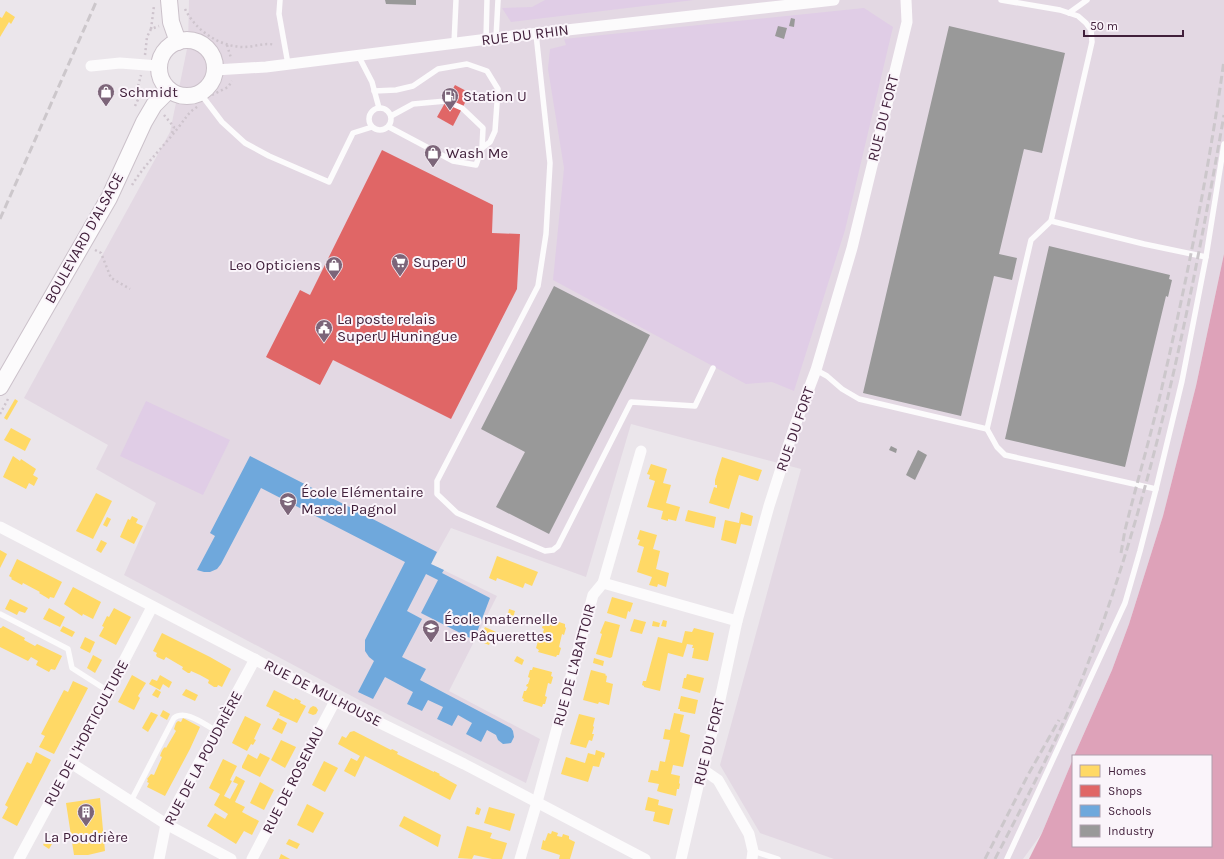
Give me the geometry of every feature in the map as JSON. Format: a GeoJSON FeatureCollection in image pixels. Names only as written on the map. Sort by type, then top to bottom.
{"type":"FeatureCollection","features":[{"type":"Feature","properties":{"kind":"main road"},"geometry":{"type":"LineString","coordinates":[[169,0],[171,22],[178,42]]}},
{"type":"Feature","properties":{"kind":"main road"},"geometry":{"type":"LineString","coordinates":[[187,40],[196,42],[204,46],[211,53],[215,70],[211,84],[200,94],[184,96],[176,94],[169,90],[162,79],[159,66],[161,58],[165,51],[178,42],[187,40]]}},
{"type":"Feature","properties":{"kind":"main road","name":"BOULEVARD D'ALSACE"},"geometry":{"type":"LineString","coordinates":[[0,387],[109,198],[144,122],[154,106],[169,90]]}},
{"type":"Feature","properties":{"kind":"street","name":"RUE DU RHIN"},"geometry":{"type":"LineString","coordinates":[[215,70],[288,64],[834,0]]}},
{"type":"Feature","properties":{"kind":"street","name":"RUE DU FORT"},"geometry":{"type":"LineString","coordinates":[[681,859],[716,718],[737,621],[769,506],[794,428],[816,370],[856,233],[907,22],[906,0]]}},
{"type":"Feature","properties":{"kind":"street"},"geometry":{"type":"LineString","coordinates":[[91,66],[120,63],[159,66]]}},
{"type":"Feature","properties":{"kind":"street","name":"RUE DE L'ABATTOIR"},"geometry":{"type":"LineString","coordinates":[[520,859],[538,802],[593,595],[603,583],[641,451]]}},
{"type":"Feature","properties":{"kind":"street","name":"RUE DE MULHOUSE"},"geometry":{"type":"LineString","coordinates":[[0,527],[335,701],[538,802],[645,859]]}},
{"type":"Feature","properties":{"kind":"street"},"geometry":{"type":"LineString","coordinates":[[603,583],[737,621]]}},
{"type":"Feature","properties":{"kind":"street","name":"RUE DE L'HORTICULTURE"},"geometry":{"type":"LineString","coordinates":[[19,859],[152,607]]}},
{"type":"Feature","properties":{"kind":"street","name":"RUE DE LA POUDRIÈRE"},"geometry":{"type":"LineString","coordinates":[[159,859],[166,824],[255,659]]}},
{"type":"Feature","properties":{"kind":"street","name":"RUE DE ROSENAU"},"geometry":{"type":"LineString","coordinates":[[252,859],[335,701]]}},
{"type":"Feature","properties":{"kind":"street"},"geometry":{"type":"LineString","coordinates":[[71,763],[166,824],[231,859]]}},
{"type":"Feature","properties":{"kind":"street"},"geometry":{"type":"LineString","coordinates":[[702,770],[718,780],[749,834],[753,855]]}},
{"type":"Feature","properties":{"kind":"lane"},"geometry":{"type":"LineString","coordinates":[[280,0],[279,14],[288,64]]}},
{"type":"Feature","properties":{"kind":"lane"},"geometry":{"type":"LineString","coordinates":[[454,44],[456,0]]}},
{"type":"Feature","properties":{"kind":"lane"},"geometry":{"type":"LineString","coordinates":[[487,0],[491,39]]}},
{"type":"Feature","properties":{"kind":"lane"},"geometry":{"type":"LineString","coordinates":[[491,39],[498,0]]}},
{"type":"Feature","properties":{"kind":"lane"},"geometry":{"type":"LineString","coordinates":[[1000,0],[1060,10],[1078,16],[1086,22],[1091,30],[1092,42],[1051,221],[1031,240],[987,429],[997,447],[1005,455],[1156,489]]}},
{"type":"Feature","properties":{"kind":"lane"},"geometry":{"type":"LineString","coordinates":[[1069,13],[1087,0]]}},
{"type":"Feature","properties":{"kind":"lane"},"geometry":{"type":"LineString","coordinates":[[536,34],[550,163],[546,234],[538,286],[437,481],[437,494],[457,513],[545,551],[553,550],[558,546],[631,402],[695,406],[713,368]]}},
{"type":"Feature","properties":{"kind":"lane"},"geometry":{"type":"LineString","coordinates":[[358,55],[372,82],[379,108]]}},
{"type":"Feature","properties":{"kind":"lane"},"geometry":{"type":"LineString","coordinates":[[374,91],[396,90],[412,86],[438,69],[467,64],[487,71],[498,89],[495,132],[490,142],[482,148]]}},
{"type":"Feature","properties":{"kind":"lane"},"geometry":{"type":"LineString","coordinates":[[200,94],[222,122],[245,143],[268,156],[328,182],[353,133],[372,127]]}},
{"type":"Feature","properties":{"kind":"lane"},"geometry":{"type":"LineString","coordinates":[[389,127],[453,161],[476,165],[482,148],[483,128],[462,108],[446,101],[413,104],[391,116]]}},
{"type":"Feature","properties":{"kind":"lane"},"geometry":{"type":"LineString","coordinates":[[379,108],[386,110],[391,116],[392,120],[386,130],[378,131],[372,127],[368,121],[372,111],[379,108]]}},
{"type":"Feature","properties":{"kind":"lane"},"geometry":{"type":"LineString","coordinates":[[1007,859],[1125,603],[1156,489],[1182,381],[1206,257],[1224,144]]}},
{"type":"Feature","properties":{"kind":"lane"},"geometry":{"type":"LineString","coordinates":[[1051,221],[1144,244],[1206,257]]}},
{"type":"Feature","properties":{"kind":"lane"},"geometry":{"type":"LineString","coordinates":[[816,370],[827,376],[842,389],[859,399],[987,429]]}},
{"type":"Feature","properties":{"kind":"lane"},"geometry":{"type":"LineString","coordinates":[[0,614],[68,649],[72,668],[108,691]]}},
{"type":"Feature","properties":{"kind":"lane"},"geometry":{"type":"LineString","coordinates":[[131,801],[174,718],[183,714],[192,717],[217,731]]}},
{"type":"Feature","properties":{"kind":"lane"},"geometry":{"type":"LineString","coordinates":[[753,855],[778,859]]}},
{"type":"Feature","properties":{"kind":"path"},"geometry":{"type":"LineString","coordinates":[[151,29],[155,0]]}},
{"type":"Feature","properties":{"kind":"path"},"geometry":{"type":"LineString","coordinates":[[185,5],[186,10],[209,37],[227,45],[243,47],[273,44],[285,48]]}},
{"type":"Feature","properties":{"kind":"path"},"geometry":{"type":"LineString","coordinates":[[95,250],[101,253],[111,278],[130,289]]}},
{"type":"Feature","properties":{"kind":"shaded area"},"geometry":{"type":"Polygon","coordinates":[[[189,0],[1224,0],[1224,254],[1196,386],[1163,516],[1129,624],[1112,670],[1074,755],[1072,755],[1072,761],[1042,833],[1023,859],[834,859],[760,833],[720,765],[801,469],[631,424],[586,577],[451,528],[431,564],[497,596],[449,691],[540,739],[526,783],[361,701],[124,575],[156,503],[96,469],[108,445],[24,398],[170,132],[188,44],[189,0]]]}},
{"type":"Feature","properties":{"kind":"shaded area"},"geometry":{"type":"Polygon","coordinates":[[[545,0],[694,0],[511,22],[502,8],[532,7],[545,0]]]}},
{"type":"Feature","properties":{"kind":"shaded area"},"geometry":{"type":"Polygon","coordinates":[[[864,8],[893,27],[845,230],[794,391],[772,382],[746,384],[553,280],[564,168],[548,69],[550,49],[566,45],[564,39],[864,8]]]}},
{"type":"Feature","properties":{"kind":"shaded area"},"geometry":{"type":"Polygon","coordinates":[[[1224,254],[1224,859],[1029,859],[1042,833],[1072,761],[1072,847],[1212,847],[1212,755],[1074,755],[1112,670],[1129,624],[1163,516],[1196,386],[1224,254]]]}},
{"type":"Feature","properties":{"kind":"shaded area"},"geometry":{"type":"Polygon","coordinates":[[[146,401],[230,440],[203,495],[120,456],[146,401]]]}},
{"type":"Feature","properties":{"kind":"building: Homes"},"geometry":{"type":"Polygon","coordinates":[[[6,11],[15,17],[11,24],[9,22],[0,37],[0,17],[2,18],[6,11]]]}},
{"type":"Feature","properties":{"kind":"building: Homes"},"geometry":{"type":"Polygon","coordinates":[[[15,399],[18,401],[7,420],[4,418],[15,399]]]}},
{"type":"Feature","properties":{"kind":"building: Homes"},"geometry":{"type":"Polygon","coordinates":[[[11,428],[31,439],[25,451],[4,440],[11,428]]]}},
{"type":"Feature","properties":{"kind":"building: Homes"},"geometry":{"type":"Polygon","coordinates":[[[13,456],[20,461],[21,459],[36,469],[33,475],[38,478],[34,486],[29,483],[26,489],[3,477],[13,456]]]}},
{"type":"Feature","properties":{"kind":"building: Homes"},"geometry":{"type":"Polygon","coordinates":[[[722,457],[762,470],[758,481],[739,475],[729,509],[709,503],[714,487],[717,488],[717,485],[715,485],[715,480],[722,457]]]}},
{"type":"Feature","properties":{"kind":"building: Homes"},"geometry":{"type":"Polygon","coordinates":[[[651,464],[667,469],[663,483],[671,485],[666,503],[680,507],[676,521],[661,519],[663,511],[647,507],[655,481],[649,479],[650,475],[647,474],[651,464]]]}},
{"type":"Feature","properties":{"kind":"building: Homes"},"geometry":{"type":"Polygon","coordinates":[[[96,493],[112,501],[93,539],[76,531],[96,493]]]}},
{"type":"Feature","properties":{"kind":"building: Homes"},"geometry":{"type":"Polygon","coordinates":[[[688,510],[716,517],[714,528],[685,521],[688,510]]]}},
{"type":"Feature","properties":{"kind":"building: Homes"},"geometry":{"type":"Polygon","coordinates":[[[741,512],[753,516],[751,526],[741,524],[736,544],[721,540],[725,520],[739,523],[741,512]]]}},
{"type":"Feature","properties":{"kind":"building: Homes"},"geometry":{"type":"Polygon","coordinates":[[[132,516],[138,519],[136,523],[143,526],[134,544],[120,537],[128,519],[130,520],[132,516]]]}},
{"type":"Feature","properties":{"kind":"building: Homes"},"geometry":{"type":"Polygon","coordinates":[[[107,517],[111,519],[107,527],[103,525],[107,517]]]}},
{"type":"Feature","properties":{"kind":"building: Homes"},"geometry":{"type":"Polygon","coordinates":[[[640,530],[657,535],[653,549],[660,551],[656,569],[669,573],[666,587],[658,584],[657,587],[649,585],[652,577],[637,572],[644,547],[638,545],[640,540],[637,539],[640,530]]]}},
{"type":"Feature","properties":{"kind":"building: Homes"},"geometry":{"type":"Polygon","coordinates":[[[101,540],[107,543],[101,553],[96,550],[101,540]]]}},
{"type":"Feature","properties":{"kind":"building: Homes"},"geometry":{"type":"Polygon","coordinates":[[[0,550],[7,554],[0,568],[0,550]]]}},
{"type":"Feature","properties":{"kind":"building: Homes"},"geometry":{"type":"Polygon","coordinates":[[[497,556],[538,572],[532,586],[525,583],[523,588],[497,578],[496,581],[489,578],[497,556]]]}},
{"type":"Feature","properties":{"kind":"building: Homes"},"geometry":{"type":"Polygon","coordinates":[[[17,559],[62,582],[54,598],[50,597],[49,599],[39,593],[40,592],[23,583],[22,585],[11,579],[12,578],[9,576],[17,559]]]}},
{"type":"Feature","properties":{"kind":"building: Homes"},"geometry":{"type":"Polygon","coordinates":[[[73,587],[101,602],[93,619],[83,614],[82,616],[64,604],[73,587]]]}},
{"type":"Feature","properties":{"kind":"building: Homes"},"geometry":{"type":"Polygon","coordinates":[[[612,597],[633,603],[630,612],[628,611],[626,619],[607,613],[612,597]]]}},
{"type":"Feature","properties":{"kind":"building: Homes"},"geometry":{"type":"Polygon","coordinates":[[[10,599],[28,608],[25,613],[19,611],[17,615],[5,609],[10,599]]]}},
{"type":"Feature","properties":{"kind":"building: Homes"},"geometry":{"type":"Polygon","coordinates":[[[49,608],[65,617],[60,627],[43,619],[49,608]]]}},
{"type":"Feature","properties":{"kind":"building: Homes"},"geometry":{"type":"Polygon","coordinates":[[[114,608],[131,617],[116,645],[99,636],[104,627],[102,626],[107,616],[109,617],[114,608]]]}},
{"type":"Feature","properties":{"kind":"building: Homes"},"geometry":{"type":"Polygon","coordinates":[[[509,609],[515,611],[512,621],[507,619],[509,609]]]}},
{"type":"Feature","properties":{"kind":"building: Homes"},"geometry":{"type":"Polygon","coordinates":[[[547,618],[565,624],[566,628],[564,635],[562,634],[559,655],[556,657],[538,652],[539,650],[536,648],[538,641],[541,642],[544,629],[542,628],[544,621],[546,622],[547,618]]]}},
{"type":"Feature","properties":{"kind":"building: Homes"},"geometry":{"type":"Polygon","coordinates":[[[634,619],[646,622],[642,634],[630,631],[634,619]]]}},
{"type":"Feature","properties":{"kind":"building: Homes"},"geometry":{"type":"Polygon","coordinates":[[[663,620],[667,621],[666,627],[661,626],[663,620]]]}},
{"type":"Feature","properties":{"kind":"building: Homes"},"geometry":{"type":"Polygon","coordinates":[[[605,621],[620,625],[612,657],[610,658],[596,654],[602,634],[600,633],[605,621]]]}},
{"type":"Feature","properties":{"kind":"building: Homes"},"geometry":{"type":"Polygon","coordinates":[[[653,621],[660,623],[659,627],[652,626],[653,621]]]}},
{"type":"Feature","properties":{"kind":"building: Homes"},"geometry":{"type":"Polygon","coordinates":[[[3,626],[25,638],[24,640],[35,646],[37,644],[62,656],[55,670],[51,669],[49,672],[36,665],[38,661],[31,657],[28,661],[0,647],[0,628],[3,626]]]}},
{"type":"Feature","properties":{"kind":"building: Homes"},"geometry":{"type":"Polygon","coordinates":[[[63,626],[75,632],[72,637],[60,631],[63,626]]]}},
{"type":"Feature","properties":{"kind":"building: Homes"},"geometry":{"type":"Polygon","coordinates":[[[485,627],[496,632],[493,639],[482,634],[485,627]]]}},
{"type":"Feature","properties":{"kind":"building: Homes"},"geometry":{"type":"Polygon","coordinates":[[[694,628],[714,633],[708,661],[692,658],[694,648],[692,648],[693,645],[687,644],[683,657],[668,653],[660,691],[644,687],[642,685],[643,681],[646,681],[658,637],[682,643],[685,631],[692,632],[694,628]]]}},
{"type":"Feature","properties":{"kind":"building: Homes"},"geometry":{"type":"Polygon","coordinates":[[[162,633],[231,669],[222,687],[218,685],[217,687],[214,687],[208,683],[209,680],[191,671],[188,673],[182,669],[183,667],[166,657],[164,660],[157,657],[157,653],[153,651],[162,633]]]}},
{"type":"Feature","properties":{"kind":"building: Homes"},"geometry":{"type":"Polygon","coordinates":[[[480,635],[491,640],[489,645],[479,641],[480,635]]]}},
{"type":"Feature","properties":{"kind":"building: Homes"},"geometry":{"type":"Polygon","coordinates":[[[85,637],[95,642],[90,653],[80,648],[85,637]]]}},
{"type":"Feature","properties":{"kind":"building: Homes"},"geometry":{"type":"Polygon","coordinates":[[[93,655],[102,660],[95,673],[87,668],[93,655]]]}},
{"type":"Feature","properties":{"kind":"building: Homes"},"geometry":{"type":"Polygon","coordinates":[[[517,656],[524,660],[522,665],[514,661],[517,656]]]}},
{"type":"Feature","properties":{"kind":"building: Homes"},"geometry":{"type":"Polygon","coordinates":[[[594,658],[604,661],[603,666],[593,663],[594,658]]]}},
{"type":"Feature","properties":{"kind":"building: Homes"},"geometry":{"type":"Polygon","coordinates":[[[533,667],[552,672],[551,676],[553,677],[551,684],[548,683],[545,696],[547,697],[545,704],[543,704],[542,707],[523,701],[524,699],[522,698],[524,691],[526,691],[528,687],[526,686],[530,678],[528,677],[530,670],[532,670],[533,667]]]}},
{"type":"Feature","properties":{"kind":"building: Homes"},"geometry":{"type":"Polygon","coordinates":[[[591,670],[606,674],[606,682],[613,684],[609,705],[583,700],[591,670]]]}},
{"type":"Feature","properties":{"kind":"building: Homes"},"geometry":{"type":"Polygon","coordinates":[[[687,674],[704,678],[700,693],[682,688],[684,678],[686,678],[687,674]]]}},
{"type":"Feature","properties":{"kind":"building: Homes"},"geometry":{"type":"Polygon","coordinates":[[[132,675],[146,683],[138,696],[140,698],[134,710],[118,702],[132,675]]]}},
{"type":"Feature","properties":{"kind":"building: Homes"},"geometry":{"type":"Polygon","coordinates":[[[160,675],[172,682],[169,688],[163,684],[160,690],[149,684],[152,679],[157,681],[160,675]]]}},
{"type":"Feature","properties":{"kind":"building: Homes"},"geometry":{"type":"Polygon","coordinates":[[[73,681],[88,688],[54,754],[39,747],[45,736],[41,734],[64,690],[68,692],[73,681]]]}},
{"type":"Feature","properties":{"kind":"building: Homes"},"geometry":{"type":"Polygon","coordinates":[[[156,689],[161,692],[158,698],[152,695],[156,689]]]}},
{"type":"Feature","properties":{"kind":"building: Homes"},"geometry":{"type":"Polygon","coordinates":[[[186,689],[198,695],[195,701],[182,695],[186,689]]]}},
{"type":"Feature","properties":{"kind":"building: Homes"},"geometry":{"type":"Polygon","coordinates":[[[274,690],[294,700],[295,698],[301,701],[300,703],[306,706],[297,723],[279,715],[280,713],[266,706],[274,690]]]}},
{"type":"Feature","properties":{"kind":"building: Homes"},"geometry":{"type":"Polygon","coordinates":[[[681,696],[698,700],[695,714],[680,711],[680,709],[678,709],[681,696]]]}},
{"type":"Feature","properties":{"kind":"building: Homes"},"geometry":{"type":"Polygon","coordinates":[[[313,706],[318,710],[316,714],[313,715],[308,713],[310,708],[313,706]]]}},
{"type":"Feature","properties":{"kind":"building: Homes"},"geometry":{"type":"Polygon","coordinates":[[[163,710],[170,714],[167,720],[160,716],[163,710]]]}},
{"type":"Feature","properties":{"kind":"building: Homes"},"geometry":{"type":"Polygon","coordinates":[[[151,712],[158,715],[148,732],[142,728],[151,712]]]}},
{"type":"Feature","properties":{"kind":"building: Homes"},"geometry":{"type":"Polygon","coordinates":[[[674,713],[684,715],[680,732],[690,735],[683,767],[673,765],[671,774],[680,776],[679,789],[677,789],[676,796],[657,791],[659,784],[648,782],[651,770],[658,771],[660,761],[665,762],[670,740],[663,739],[665,729],[670,730],[674,713]]]}},
{"type":"Feature","properties":{"kind":"building: Homes"},"geometry":{"type":"Polygon","coordinates":[[[579,714],[595,718],[592,741],[589,740],[586,748],[570,744],[579,714]]]}},
{"type":"Feature","properties":{"kind":"building: Homes"},"geometry":{"type":"Polygon","coordinates":[[[245,716],[261,724],[254,739],[256,740],[253,745],[251,744],[247,751],[232,743],[245,716]]]}},
{"type":"Feature","properties":{"kind":"building: Homes"},"geometry":{"type":"Polygon","coordinates":[[[183,718],[200,727],[165,796],[147,787],[149,783],[147,782],[147,779],[151,774],[154,775],[162,757],[160,756],[163,749],[165,747],[166,748],[176,731],[174,729],[176,723],[178,721],[181,722],[183,718]]]}},
{"type":"Feature","properties":{"kind":"building: Homes"},"geometry":{"type":"Polygon","coordinates":[[[278,718],[287,723],[282,734],[272,729],[278,718]]]}},
{"type":"Feature","properties":{"kind":"building: Homes"},"geometry":{"type":"Polygon","coordinates":[[[354,731],[391,750],[392,749],[398,752],[397,754],[440,774],[439,775],[457,785],[450,800],[365,756],[355,777],[344,771],[351,758],[357,761],[360,756],[338,744],[342,736],[346,738],[350,732],[354,731]]]}},
{"type":"Feature","properties":{"kind":"building: Homes"},"geometry":{"type":"Polygon","coordinates":[[[281,740],[296,747],[285,768],[271,760],[281,740]]]}},
{"type":"Feature","properties":{"kind":"building: Homes"},"geometry":{"type":"Polygon","coordinates":[[[596,750],[605,753],[604,758],[602,757],[599,767],[593,766],[588,782],[561,774],[566,757],[585,763],[588,753],[595,755],[596,750]]]}},
{"type":"Feature","properties":{"kind":"building: Homes"},"geometry":{"type":"Polygon","coordinates":[[[36,752],[51,760],[17,826],[2,818],[8,807],[5,805],[27,762],[31,764],[36,752]]]}},
{"type":"Feature","properties":{"kind":"building: Homes"},"geometry":{"type":"Polygon","coordinates":[[[260,753],[270,758],[260,777],[242,768],[242,766],[248,754],[257,759],[260,753]]]}},
{"type":"Feature","properties":{"kind":"building: Homes"},"geometry":{"type":"Polygon","coordinates":[[[223,759],[237,766],[230,780],[232,781],[224,796],[230,799],[238,784],[233,782],[236,776],[245,781],[235,802],[245,807],[242,812],[259,821],[252,835],[244,831],[236,844],[207,826],[215,813],[225,819],[228,814],[214,805],[220,794],[209,788],[223,759]]]}},
{"type":"Feature","properties":{"kind":"building: Homes"},"geometry":{"type":"Polygon","coordinates":[[[324,761],[338,768],[325,792],[312,785],[324,761]]]}},
{"type":"Feature","properties":{"kind":"building: Homes"},"geometry":{"type":"Polygon","coordinates":[[[260,782],[274,790],[264,810],[250,803],[260,782]]]}},
{"type":"Feature","properties":{"kind":"building: Homes"},"geometry":{"type":"Polygon","coordinates":[[[648,797],[659,800],[658,805],[673,809],[669,825],[653,821],[655,812],[645,810],[648,797]]]}},
{"type":"Feature","properties":{"kind":"building: Homes","name":"La Poudrière"},"geometry":{"type":"Polygon","coordinates":[[[100,798],[105,851],[88,855],[74,855],[66,803],[100,798]]]}},
{"type":"Feature","properties":{"kind":"building: Homes"},"geometry":{"type":"Polygon","coordinates":[[[307,804],[324,813],[313,833],[297,825],[307,804]]]}},
{"type":"Feature","properties":{"kind":"building: Homes"},"geometry":{"type":"Polygon","coordinates":[[[477,807],[481,809],[479,815],[475,814],[477,807]]]}},
{"type":"Feature","properties":{"kind":"building: Homes"},"geometry":{"type":"Polygon","coordinates":[[[489,807],[515,814],[510,831],[484,823],[489,807]]]}},
{"type":"Feature","properties":{"kind":"building: Homes"},"geometry":{"type":"Polygon","coordinates":[[[404,816],[441,835],[438,847],[399,826],[404,816]]]}},
{"type":"Feature","properties":{"kind":"building: Homes"},"geometry":{"type":"Polygon","coordinates":[[[467,826],[492,833],[490,838],[507,843],[502,859],[492,859],[474,855],[472,859],[458,858],[467,826]]]}},
{"type":"Feature","properties":{"kind":"building: Homes"},"geometry":{"type":"Polygon","coordinates":[[[552,831],[558,833],[557,836],[562,837],[563,834],[569,836],[569,839],[575,842],[570,859],[559,859],[560,855],[541,849],[543,840],[545,841],[548,833],[551,834],[552,831]]]}},
{"type":"Feature","properties":{"kind":"building: Homes"},"geometry":{"type":"Polygon","coordinates":[[[289,839],[300,844],[297,849],[286,844],[289,839]]]}},
{"type":"Feature","properties":{"kind":"building: Homes"},"geometry":{"type":"Polygon","coordinates":[[[46,840],[52,844],[49,849],[43,845],[46,840]]]}},
{"type":"Feature","properties":{"kind":"building: Homes"},"geometry":{"type":"Polygon","coordinates":[[[281,854],[290,859],[279,859],[281,854]]]}},
{"type":"Feature","properties":{"kind":"building: Shops"},"geometry":{"type":"Polygon","coordinates":[[[455,85],[470,93],[453,126],[437,117],[455,85]]]}},
{"type":"Feature","properties":{"kind":"building: Shops"},"geometry":{"type":"Polygon","coordinates":[[[382,150],[493,205],[492,233],[520,234],[517,289],[451,419],[333,360],[320,385],[266,357],[300,290],[310,295],[382,150]]]}},
{"type":"Feature","properties":{"kind":"building: Schools"},"geometry":{"type":"Polygon","coordinates":[[[250,456],[437,552],[431,564],[444,570],[442,573],[490,598],[474,640],[421,613],[438,580],[426,574],[407,611],[422,619],[402,657],[426,669],[420,680],[511,728],[514,737],[511,743],[503,744],[498,740],[496,735],[487,730],[481,742],[466,734],[472,723],[458,715],[452,726],[437,719],[443,707],[428,700],[422,711],[407,704],[413,692],[385,677],[373,699],[358,692],[374,661],[365,651],[365,640],[405,562],[261,488],[221,564],[217,569],[210,572],[197,570],[215,536],[210,533],[250,456]]]}},
{"type":"Feature","properties":{"kind":"building: Industry"},"geometry":{"type":"Polygon","coordinates":[[[385,0],[416,0],[416,5],[386,4],[385,0]]]}},
{"type":"Feature","properties":{"kind":"building: Industry"},"geometry":{"type":"Polygon","coordinates":[[[791,18],[795,19],[794,27],[789,26],[791,18]]]}},
{"type":"Feature","properties":{"kind":"building: Industry"},"geometry":{"type":"Polygon","coordinates":[[[778,26],[787,28],[784,39],[775,36],[778,26]]]}},
{"type":"Feature","properties":{"kind":"building: Industry"},"geometry":{"type":"Polygon","coordinates":[[[949,26],[1065,53],[1042,153],[1024,149],[999,254],[1017,258],[1012,280],[994,276],[961,416],[863,393],[949,26]]]}},
{"type":"Feature","properties":{"kind":"building: Industry"},"geometry":{"type":"Polygon","coordinates":[[[1049,246],[1170,275],[1169,279],[1172,280],[1168,297],[1166,296],[1125,467],[1005,439],[1049,246]]]}},
{"type":"Feature","properties":{"kind":"building: Industry"},"geometry":{"type":"Polygon","coordinates":[[[554,286],[650,335],[549,534],[496,507],[525,452],[481,429],[554,286]]]}},
{"type":"Feature","properties":{"kind":"building: Industry"},"geometry":{"type":"Polygon","coordinates":[[[891,446],[897,449],[896,453],[889,450],[891,446]]]}},
{"type":"Feature","properties":{"kind":"building: Industry"},"geometry":{"type":"Polygon","coordinates":[[[918,450],[927,455],[915,480],[906,475],[918,450]]]}},
{"type":"Feature","properties":{"kind":"railway"},"geometry":{"type":"LineString","coordinates":[[0,219],[97,0]]}},
{"type":"Feature","properties":{"kind":"railway"},"geometry":{"type":"LineString","coordinates":[[1121,553],[1125,530],[1162,387],[1189,265],[1212,142],[1224,60]]}},
{"type":"Feature","properties":{"kind":"railway"},"geometry":{"type":"LineString","coordinates":[[995,859],[1043,766],[1065,719],[1085,671],[1131,535],[1151,466],[1184,326],[1224,115]]}},
{"type":"Feature","properties":{"kind":"railway"},"geometry":{"type":"LineString","coordinates":[[985,859],[1028,775],[1059,720]]}},
{"type":"Feature","properties":{"kind":"place","name":"Schmidt"},"geometry":{"type":"Point","coordinates":[106,107]}},
{"type":"Feature","properties":{"kind":"place","name":"Station U"},"geometry":{"type":"Point","coordinates":[450,111]}},
{"type":"Feature","properties":{"kind":"place","name":"Wash Me"},"geometry":{"type":"Point","coordinates":[433,168]}},
{"type":"Feature","properties":{"kind":"place","name":"Super U"},"geometry":{"type":"Point","coordinates":[400,277]}},
{"type":"Feature","properties":{"kind":"place","name":"Leo Opticiens"},"geometry":{"type":"Point","coordinates":[334,280]}},
{"type":"Feature","properties":{"kind":"place","name":"La poste relais SuperU Huningue"},"geometry":{"type":"Point","coordinates":[324,343]}},
{"type":"Feature","properties":{"kind":"place","name":"École Elémentaire Marcel Pagnol"},"geometry":{"type":"Point","coordinates":[288,516]}},
{"type":"Feature","properties":{"kind":"place","name":"École maternelle Les Pâquerettes"},"geometry":{"type":"Point","coordinates":[431,643]}},
{"type":"Feature","properties":{"kind":"place","name":"La Poudrière"},"geometry":{"type":"Point","coordinates":[86,827]}}]}
